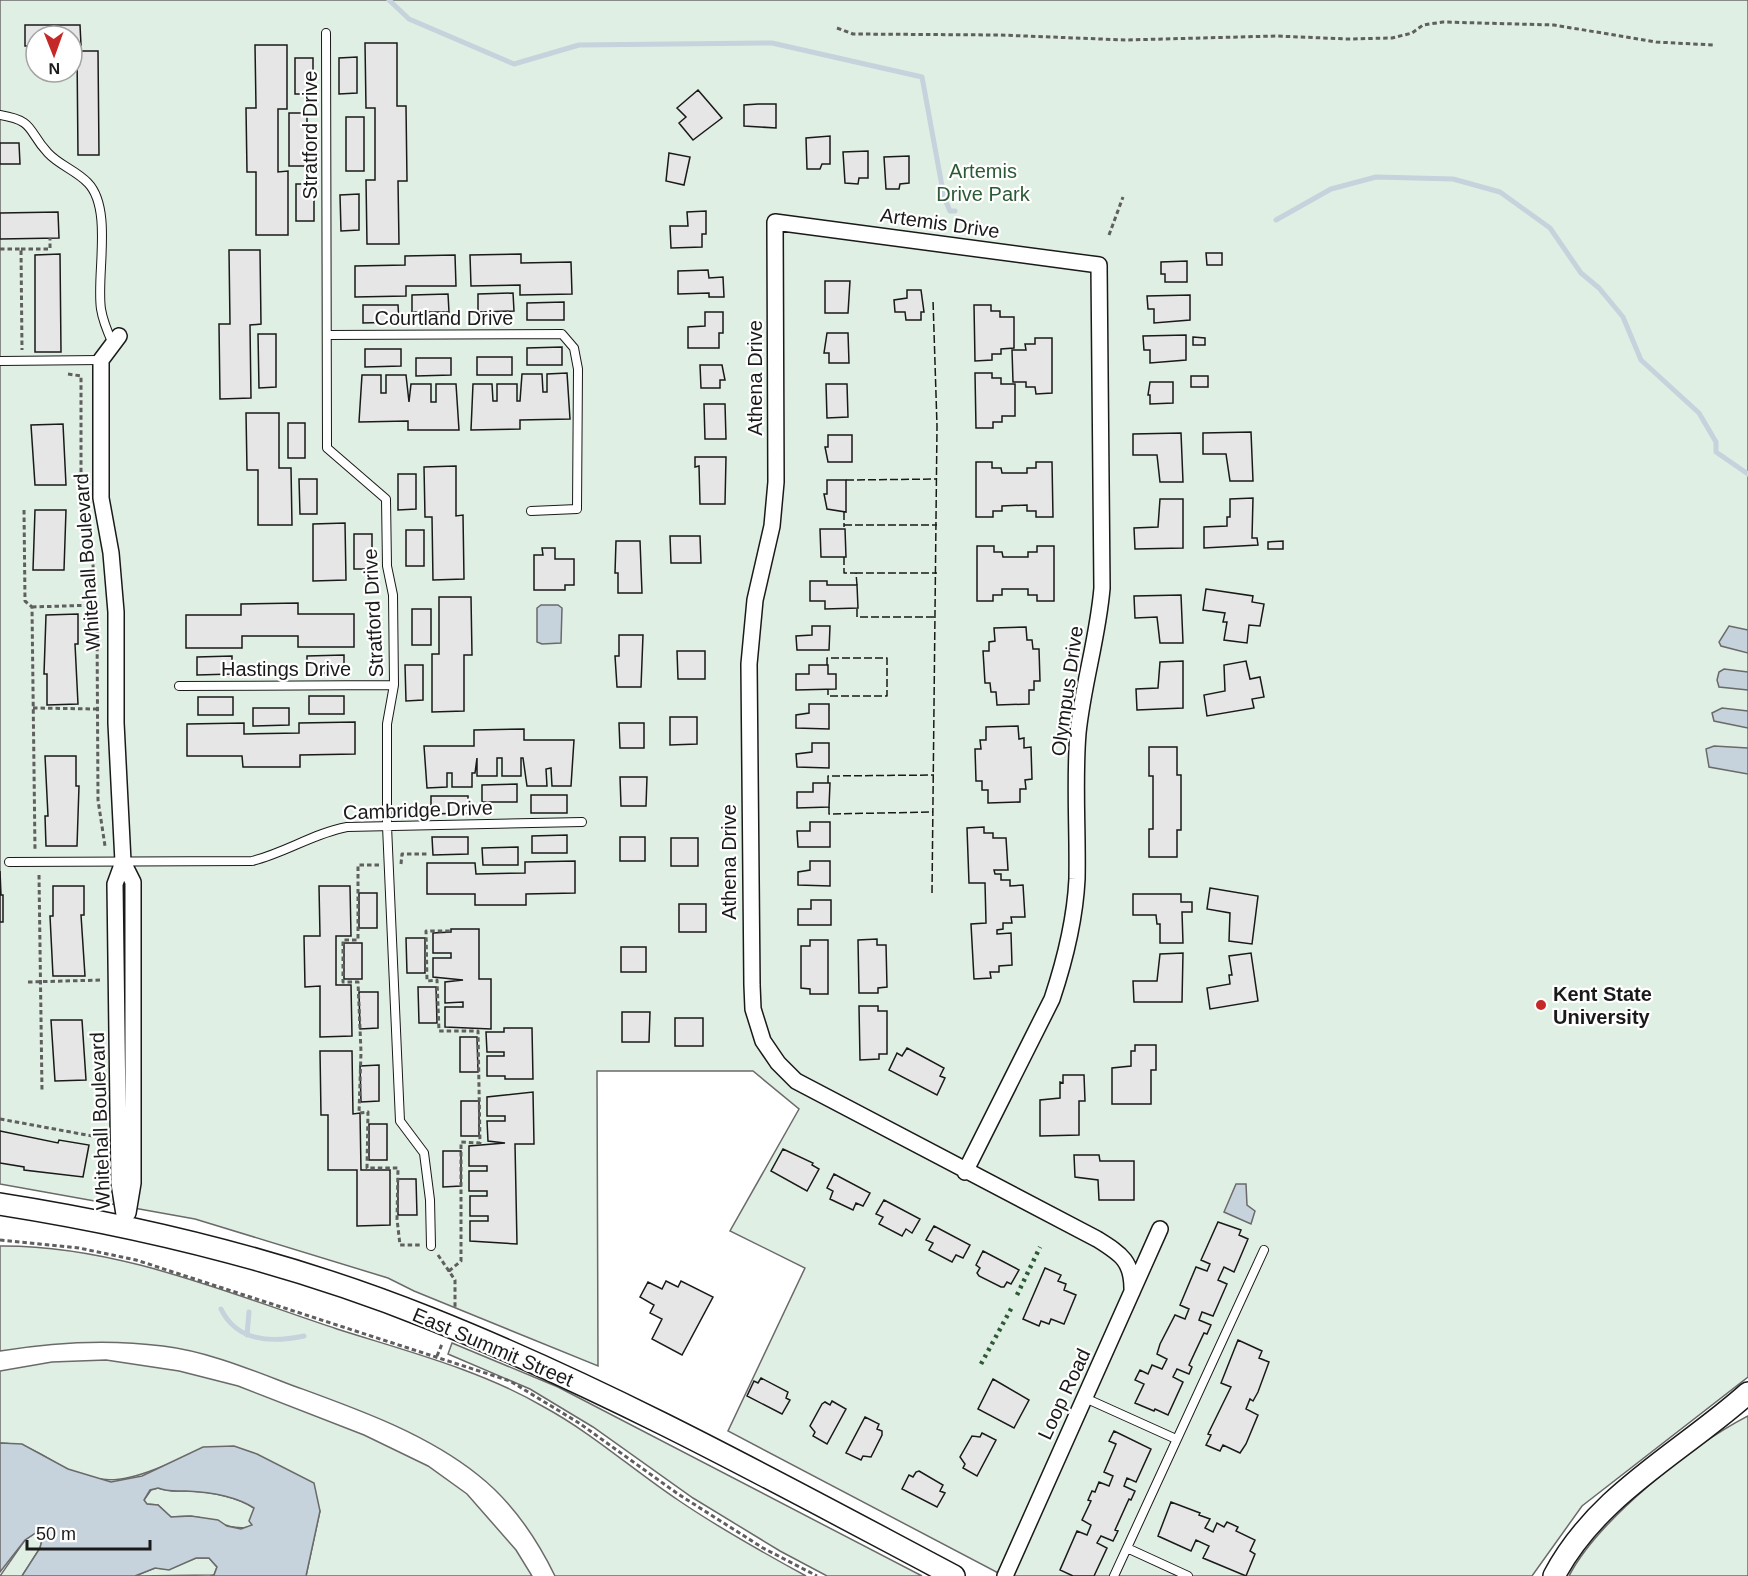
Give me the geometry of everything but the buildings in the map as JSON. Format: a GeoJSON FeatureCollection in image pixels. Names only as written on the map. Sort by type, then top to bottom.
{"type":"FeatureCollection","features":[{"type":"Feature","properties":{"kind":"main road","name":"East Summit Street"},"geometry":{"type":"LineString","coordinates":[[0,1204],[126,1227],[202,1245],[361,1293],[448,1326],[553,1370],[634,1410],[954,1576]]}},
{"type":"Feature","properties":{"kind":"main road"},"geometry":{"type":"LineString","coordinates":[[1554,1576],[1579,1535],[1608,1504],[1653,1466],[1740,1406],[1748,1393]]}},
{"type":"Feature","properties":{"kind":"street","name":"Artemis Drive"},"geometry":{"type":"LineString","coordinates":[[775,222],[1099,265]]}},
{"type":"Feature","properties":{"kind":"street","name":"Athena Drive"},"geometry":{"type":"LineString","coordinates":[[775,222],[776,482],[771,526],[755,600],[749,664],[753,1009],[757,1026],[770,1052],[796,1081],[1112,1248],[1130,1268],[1132,1292]]}},
{"type":"Feature","properties":{"kind":"street","name":"Olympus Drive"},"geometry":{"type":"LineString","coordinates":[[965,1172],[1052,999],[1066,951],[1073,915],[1077,880],[1078,731],[1096,635],[1101,588],[1099,265]]}},
{"type":"Feature","properties":{"kind":"street"},"geometry":{"type":"LineString","coordinates":[[101,360],[116,340]]}},
{"type":"Feature","properties":{"kind":"street","name":"Whitehall Boulevard"},"geometry":{"type":"LineString","coordinates":[[101,360],[101,498],[111,553],[116,612],[116,723],[123,862],[115,884],[119,1183],[126,1227]]}},
{"type":"Feature","properties":{"kind":"street","name":"Whitehall Boulevard"},"geometry":{"type":"LineString","coordinates":[[123,862],[133,882],[133,1183],[126,1227]]}},
{"type":"Feature","properties":{"kind":"street","name":"Loop Road"},"geometry":{"type":"LineString","coordinates":[[1005,1576],[1160,1229]]}},
{"type":"Feature","properties":{"kind":"lane","name":"Stratford Drive"},"geometry":{"type":"LineString","coordinates":[[326,33],[327,448],[386,499],[387,566],[393,595],[394,685],[387,724],[387,826],[400,1121],[424,1154],[430,1200],[431,1246]]}},
{"type":"Feature","properties":{"kind":"lane"},"geometry":{"type":"LineString","coordinates":[[0,115],[17,118],[30,126],[48,153],[89,183],[95,193],[100,213],[101,308],[116,340]]}},
{"type":"Feature","properties":{"kind":"lane","name":"Courtland Drive"},"geometry":{"type":"LineString","coordinates":[[327,335],[562,334],[574,348],[578,369],[577,509],[531,511]]}},
{"type":"Feature","properties":{"kind":"lane"},"geometry":{"type":"LineString","coordinates":[[0,361],[101,360]]}},
{"type":"Feature","properties":{"kind":"lane","name":"Hastings Drive"},"geometry":{"type":"LineString","coordinates":[[178,686],[394,685]]}},
{"type":"Feature","properties":{"kind":"lane","name":"Cambridge Drive"},"geometry":{"type":"LineString","coordinates":[[9,862],[252,861],[269,857],[332,830],[387,826],[582,822]]}},
{"type":"Feature","properties":{"kind":"lane"},"geometry":{"type":"LineString","coordinates":[[1114,1576],[1264,1250]]}},
{"type":"Feature","properties":{"kind":"lane"},"geometry":{"type":"LineString","coordinates":[[1085,1398],[1176,1439]]}},
{"type":"Feature","properties":{"kind":"lane"},"geometry":{"type":"LineString","coordinates":[[1127,1548],[1188,1576]]}},
{"type":"Feature","properties":{"kind":"path"},"geometry":{"type":"LineString","coordinates":[[837,28],[853,34],[931,33],[1126,40],[1276,36],[1348,39],[1392,38],[1412,33],[1423,25],[1443,22],[1554,25],[1656,42],[1713,45]]}},
{"type":"Feature","properties":{"kind":"path"},"geometry":{"type":"LineString","coordinates":[[1109,235],[1123,197]]}},
{"type":"Feature","properties":{"kind":"path"},"geometry":{"type":"LineString","coordinates":[[0,249],[50,249],[50,238]]}},
{"type":"Feature","properties":{"kind":"path"},"geometry":{"type":"LineString","coordinates":[[21,249],[22,355]]}},
{"type":"Feature","properties":{"kind":"path"},"geometry":{"type":"LineString","coordinates":[[64,373],[81,376],[81,486],[93,566],[98,800],[105,846]]}},
{"type":"Feature","properties":{"kind":"path"},"geometry":{"type":"LineString","coordinates":[[24,510],[25,601],[32,607],[95,605]]}},
{"type":"Feature","properties":{"kind":"path"},"geometry":{"type":"LineString","coordinates":[[32,607],[35,850]]}},
{"type":"Feature","properties":{"kind":"path"},"geometry":{"type":"LineString","coordinates":[[33,708],[97,709]]}},
{"type":"Feature","properties":{"kind":"path"},"geometry":{"type":"LineString","coordinates":[[428,854],[402,854],[402,864],[358,865],[358,940],[343,940],[343,982],[358,982],[361,1041],[359,1113],[368,1113],[367,1168],[398,1168],[397,1219],[400,1245],[431,1246],[455,1280],[455,1299],[448,1326]]}},
{"type":"Feature","properties":{"kind":"path"},"geometry":{"type":"LineString","coordinates":[[39,875],[42,1091]]}},
{"type":"Feature","properties":{"kind":"path"},"geometry":{"type":"LineString","coordinates":[[449,1271],[461,1261],[461,1142],[480,1143],[478,1031],[439,1031],[437,980],[426,981],[426,931],[451,931]]}},
{"type":"Feature","properties":{"kind":"path"},"geometry":{"type":"LineString","coordinates":[[28,982],[116,980]]}},
{"type":"Feature","properties":{"kind":"path"},"geometry":{"type":"LineString","coordinates":[[0,1119],[108,1139]]}},
{"type":"Feature","properties":{"kind":"path"},"geometry":{"type":"LineString","coordinates":[[0,1240],[80,1248],[136,1260],[510,1382],[579,1423],[678,1494],[763,1548],[817,1576]]}},
{"type":"Feature","properties":{"kind":"green space","name":"Artemis Drive Park"},"geometry":{"type":"Polygon","coordinates":[[[0,0],[1748,0],[1748,1377],[1582,1506],[1532,1576],[1004,1576],[728,1431],[805,1268],[730,1231],[799,1109],[753,1071],[597,1071],[598,1366],[414,1291],[388,1278],[195,1219],[0,1184],[0,0]]]}},
{"type":"Feature","properties":{"kind":"green space"},"geometry":{"type":"Polygon","coordinates":[[[0,1246],[86,1253],[129,1262],[443,1362],[495,1382],[562,1417],[693,1510],[806,1576],[555,1576],[522,1521],[490,1485],[457,1459],[434,1445],[361,1411],[241,1366],[179,1348],[102,1342],[41,1345],[0,1351],[0,1246]]]}},
{"type":"Feature","properties":{"kind":"green space"},"geometry":{"type":"Polygon","coordinates":[[[452,1343],[558,1387],[922,1576],[827,1576],[780,1551],[693,1498],[593,1427],[530,1389],[448,1354],[452,1343]]]}},
{"type":"Feature","properties":{"kind":"green space"},"geometry":{"type":"Polygon","coordinates":[[[106,1360],[179,1371],[238,1386],[364,1435],[428,1466],[467,1494],[516,1550],[532,1576],[306,1576],[320,1511],[173,1462],[132,1477],[106,1480],[79,1474],[19,1445],[0,1443],[0,1371],[52,1362],[106,1360]]]}},
{"type":"Feature","properties":{"kind":"green space"},"geometry":{"type":"Polygon","coordinates":[[[1748,1416],[1748,1576],[1569,1576],[1601,1531],[1648,1486],[1700,1445],[1748,1416]]]}},
{"type":"Feature","properties":{"kind":"green space"},"geometry":{"type":"Polygon","coordinates":[[[158,1488],[215,1494],[239,1500],[254,1508],[252,1525],[240,1528],[193,1516],[171,1517],[158,1505],[146,1504],[144,1500],[151,1490],[158,1488]]]}},
{"type":"Feature","properties":{"kind":"green space"},"geometry":{"type":"Polygon","coordinates":[[[37,1532],[44,1532],[40,1548],[22,1576],[0,1576],[25,1540],[37,1532]]]}},
{"type":"Feature","properties":{"kind":"green space"},"geometry":{"type":"Polygon","coordinates":[[[196,1558],[209,1558],[217,1567],[214,1575],[135,1576],[155,1568],[169,1569],[196,1558]]]}},
{"type":"Feature","properties":{"kind":"shaded area"},"geometry":{"type":"Polygon","coordinates":[[[541,605],[558,605],[562,608],[561,643],[537,642],[537,608],[541,605]]]}},
{"type":"Feature","properties":{"kind":"shaded area"},"geometry":{"type":"Polygon","coordinates":[[[1729,626],[1748,630],[1748,653],[1721,646],[1719,642],[1729,626]]]}},
{"type":"Feature","properties":{"kind":"shaded area"},"geometry":{"type":"Polygon","coordinates":[[[1724,669],[1748,672],[1748,690],[1719,687],[1717,680],[1719,672],[1724,669]]]}},
{"type":"Feature","properties":{"kind":"shaded area"},"geometry":{"type":"Polygon","coordinates":[[[1722,708],[1748,711],[1748,728],[1714,721],[1712,713],[1722,708]]]}},
{"type":"Feature","properties":{"kind":"shaded area"},"geometry":{"type":"Polygon","coordinates":[[[1714,746],[1748,748],[1748,774],[1709,767],[1706,749],[1714,746]]]}},
{"type":"Feature","properties":{"kind":"shaded area"},"geometry":{"type":"Polygon","coordinates":[[[1236,1184],[1246,1184],[1247,1205],[1255,1211],[1251,1224],[1224,1212],[1236,1184]]]}},
{"type":"Feature","properties":{"kind":"shaded area"},"geometry":{"type":"Polygon","coordinates":[[[0,1443],[22,1444],[68,1469],[111,1482],[142,1476],[203,1447],[234,1446],[257,1454],[314,1483],[320,1511],[306,1576],[210,1576],[214,1575],[217,1567],[209,1558],[196,1558],[169,1570],[155,1568],[135,1576],[22,1576],[40,1548],[44,1532],[37,1532],[25,1540],[0,1572],[0,1443]],[[150,1490],[144,1500],[147,1504],[158,1505],[171,1517],[191,1516],[218,1520],[227,1526],[241,1529],[252,1525],[249,1521],[254,1508],[238,1500],[212,1493],[150,1490]]]}},
{"type":"Feature","properties":{"kind":"waterway"},"geometry":{"type":"LineString","coordinates":[[389,0],[409,19],[514,64],[579,45],[772,43],[922,77],[944,197],[950,211],[955,211]]}},
{"type":"Feature","properties":{"kind":"waterway"},"geometry":{"type":"LineString","coordinates":[[1276,220],[1331,189],[1376,177],[1453,179],[1500,192],[1550,228],[1581,273],[1599,288],[1623,317],[1641,360],[1699,413],[1716,442],[1716,452],[1748,474]]}},
{"type":"Feature","properties":{"kind":"waterway"},"geometry":{"type":"LineString","coordinates":[[221,1309],[236,1328],[256,1338],[279,1339],[304,1336]]}},
{"type":"Feature","properties":{"kind":"waterway"},"geometry":{"type":"LineString","coordinates":[[247,1335],[249,1312]]}},
{"type":"Feature","properties":{"kind":"hedge"},"geometry":{"type":"LineString","coordinates":[[1017,1295],[1040,1247]]}},
{"type":"Feature","properties":{"kind":"hedge"},"geometry":{"type":"LineString","coordinates":[[981,1364],[1012,1307]]}},
{"type":"Feature","properties":{"kind":"fence"},"geometry":{"type":"LineString","coordinates":[[932,893],[937,426],[933,300]]}},
{"type":"Feature","properties":{"kind":"fence"},"geometry":{"type":"LineString","coordinates":[[846,480],[937,479]]}},
{"type":"Feature","properties":{"kind":"fence"},"geometry":{"type":"LineString","coordinates":[[844,512],[844,527]]}},
{"type":"Feature","properties":{"kind":"fence"},"geometry":{"type":"LineString","coordinates":[[844,525],[937,525]]}},
{"type":"Feature","properties":{"kind":"fence"},"geometry":{"type":"LineString","coordinates":[[844,557],[844,573],[856,573]]}},
{"type":"Feature","properties":{"kind":"fence"},"geometry":{"type":"LineString","coordinates":[[857,585],[856,573],[937,573]]}},
{"type":"Feature","properties":{"kind":"fence"},"geometry":{"type":"LineString","coordinates":[[857,609],[857,617],[937,617]]}},
{"type":"Feature","properties":{"kind":"fence"},"geometry":{"type":"LineString","coordinates":[[827,665],[827,658],[887,658],[887,696],[828,696],[828,690]]}},
{"type":"Feature","properties":{"kind":"fence"},"geometry":{"type":"LineString","coordinates":[[828,783],[828,776],[934,775]]}},
{"type":"Feature","properties":{"kind":"fence"},"geometry":{"type":"LineString","coordinates":[[829,807],[829,814],[933,812]]}},
{"type":"Feature","properties":{"kind":"place","name":"Kent State University"},"geometry":{"type":"Point","coordinates":[1541,1005]}}]}
